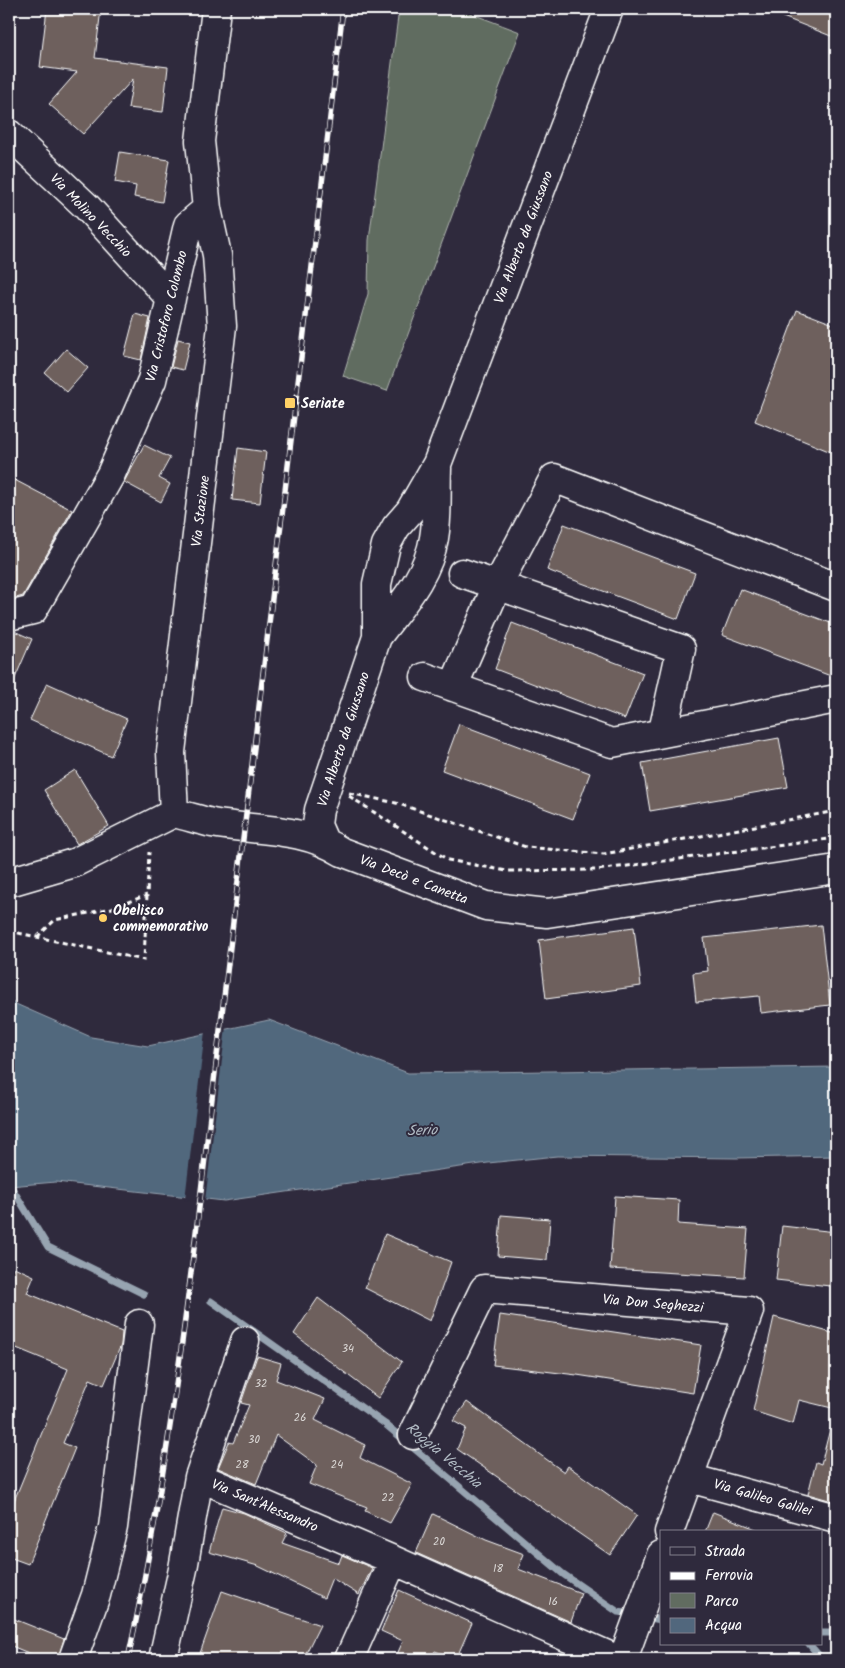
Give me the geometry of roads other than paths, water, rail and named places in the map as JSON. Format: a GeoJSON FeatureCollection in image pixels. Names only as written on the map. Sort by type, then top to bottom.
{"type":"FeatureCollection","features":[{"type":"Feature","properties":{"kind":"street"},"geometry":{"type":"LineString","coordinates":[[207,210],[200,141],[216,9]]}},
{"type":"Feature","properties":{"kind":"street","name":"Via Alberto da Giussano"},"geometry":{"type":"LineString","coordinates":[[437,464],[609,9]]}},
{"type":"Feature","properties":{"kind":"street","name":"Via Molino Vecchio"},"geometry":{"type":"LineString","coordinates":[[9,134],[87,207],[171,299]]}},
{"type":"Feature","properties":{"kind":"street","name":"Via Cristoforo Colombo"},"geometry":{"type":"LineString","coordinates":[[21,613],[111,474],[152,380],[188,225],[207,210]]}},
{"type":"Feature","properties":{"kind":"street","name":"Via Stazione"},"geometry":{"type":"LineString","coordinates":[[174,813],[171,752],[222,326],[217,255],[207,210]]}},
{"type":"Feature","properties":{"kind":"street"},"geometry":{"type":"LineString","coordinates":[[377,638],[378,584],[386,544],[396,527],[410,511],[437,464]]}},
{"type":"Feature","properties":{"kind":"street"},"geometry":{"type":"LineString","coordinates":[[377,638],[415,586],[428,560],[434,538],[436,519],[437,464]]}},
{"type":"Feature","properties":{"kind":"street"},"geometry":{"type":"LineString","coordinates":[[453,687],[497,586],[554,478],[836,587]]}},
{"type":"Feature","properties":{"kind":"street"},"geometry":{"type":"LineString","coordinates":[[410,511],[426,513],[436,519]]}},
{"type":"Feature","properties":{"kind":"street"},"geometry":{"type":"LineString","coordinates":[[462,573],[681,649],[663,731]]}},
{"type":"Feature","properties":{"kind":"street"},"geometry":{"type":"LineString","coordinates":[[378,584],[393,596],[406,598]]}},
{"type":"Feature","properties":{"kind":"street","name":"Via Alberto da Giussano"},"geometry":{"type":"LineString","coordinates":[[324,840],[317,825],[319,810],[377,638]]}},
{"type":"Feature","properties":{"kind":"street"},"geometry":{"type":"LineString","coordinates":[[425,678],[612,743],[663,731],[836,699]]}},
{"type":"Feature","properties":{"kind":"street"},"geometry":{"type":"LineString","coordinates":[[9,882],[74,862],[174,813]]}},
{"type":"Feature","properties":{"kind":"street","name":"Via Decò e Canetta"},"geometry":{"type":"LineString","coordinates":[[174,813],[212,823],[261,828],[324,840],[342,852],[486,906],[547,912],[836,869]]}},
{"type":"Feature","properties":{"kind":"street","name":"Via Don Seghezzi"},"geometry":{"type":"LineString","coordinates":[[413,1435],[484,1288],[750,1311],[671,1530]]}},
{"type":"Feature","properties":{"kind":"street"},"geometry":{"type":"LineString","coordinates":[[73,1659],[96,1595],[112,1527],[139,1324]]}},
{"type":"Feature","properties":{"kind":"street"},"geometry":{"type":"LineString","coordinates":[[199,1476],[245,1341]]}},
{"type":"Feature","properties":{"kind":"street","name":"Via Sant'Alessandro"},"geometry":{"type":"LineString","coordinates":[[163,1659],[183,1569],[199,1476],[616,1659]]}},
{"type":"Feature","properties":{"kind":"street","name":"Via Galileo Galilei"},"geometry":{"type":"LineString","coordinates":[[689,1478],[836,1518]]}},
{"type":"Feature","properties":{"kind":"street"},"geometry":{"type":"LineString","coordinates":[[624,1659],[660,1557]]}},
{"type":"Feature","properties":{"kind":"street"},"geometry":{"type":"LineString","coordinates":[[349,1659],[393,1560]]}},
{"type":"Feature","properties":{"kind":"water","name":"Serio"},"geometry":{"type":"Polygon","coordinates":[[[9,1001],[91,1037],[148,1046],[269,1020],[408,1073],[836,1067],[836,1156],[736,1158],[557,1156],[488,1163],[224,1201],[56,1182],[9,1186],[9,1001]]]}},
{"type":"Feature","properties":{"kind":"waterway"},"geometry":{"type":"LineString","coordinates":[[9,1183],[48,1247],[144,1294]]}},
{"type":"Feature","properties":{"kind":"waterway","name":"Roggia Vecchia"},"geometry":{"type":"LineString","coordinates":[[211,1301],[385,1424],[563,1574],[618,1612],[632,1614]]}},
{"type":"Feature","properties":{"kind":"waterway","name":"Roggia Vecchia"},"geometry":{"type":"LineString","coordinates":[[645,1617],[660,1620]]}},
{"type":"Feature","properties":{"kind":"waterway","name":"Roggia Vecchia"},"geometry":{"type":"LineString","coordinates":[[822,1633],[836,1633]]}},
{"type":"Feature","properties":{"kind":"waterway","name":"Roggia Vecchia"},"geometry":{"type":"LineString","coordinates":[[811,1646],[822,1659]]}},
{"type":"Feature","properties":{"kind":"railway"},"geometry":{"type":"LineString","coordinates":[[128,1659],[160,1489],[185,1317],[343,9]]}},
{"type":"Feature","properties":{"kind":"place","name":"Seriate"},"geometry":{"type":"Point","coordinates":[290,403]}},
{"type":"Feature","properties":{"kind":"place","name":"Obelisco commemorativo"},"geometry":{"type":"Point","coordinates":[103,918]}}]}
